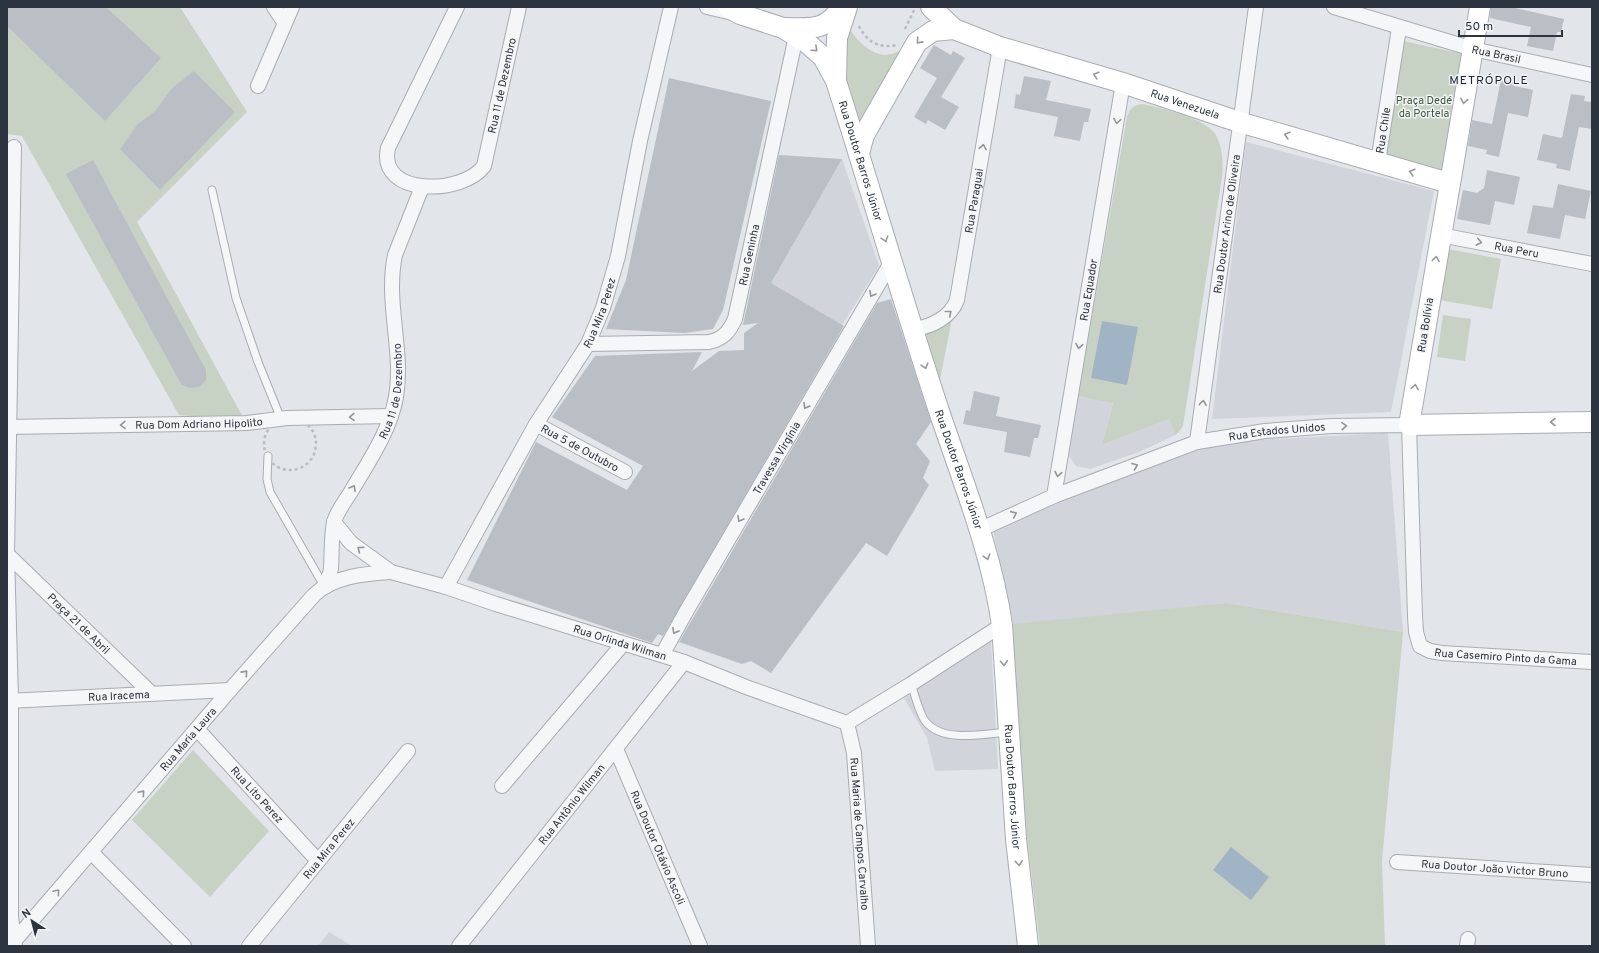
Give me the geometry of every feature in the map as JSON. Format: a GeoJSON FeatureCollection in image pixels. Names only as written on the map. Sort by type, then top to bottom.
{"type":"FeatureCollection","features":[{"type":"Feature","properties":{"kind":"main road"},"geometry":{"type":"LineString","coordinates":[[790,32],[818,27],[831,21],[842,7]]}},
{"type":"Feature","properties":{"kind":"main road","name":"Rua Venezuela"},"geometry":{"type":"LineString","coordinates":[[931,7],[954,28],[1000,47],[1123,83],[1239,122],[1449,183]]}},
{"type":"Feature","properties":{"kind":"main road","name":"Rua Bolívia"},"geometry":{"type":"LineString","coordinates":[[1409,425],[1440,235],[1480,7]]}},
{"type":"Feature","properties":{"kind":"main road"},"geometry":{"type":"LineString","coordinates":[[734,11],[790,32],[823,57],[836,81]]}},
{"type":"Feature","properties":{"kind":"main road","name":"Rua Doutor Barros Júnior"},"geometry":{"type":"LineString","coordinates":[[852,14],[837,38],[836,81],[892,261],[979,530],[998,599],[1002,625],[1016,839],[1028,946]]}},
{"type":"Feature","properties":{"kind":"main road"},"geometry":{"type":"LineString","coordinates":[[859,153],[864,135],[917,42],[933,31],[954,28]]}},
{"type":"Feature","properties":{"kind":"main road","name":"Rua Estados Unidos"},"geometry":{"type":"LineString","coordinates":[[1409,425],[1592,422]]}},
{"type":"Feature","properties":{"kind":"street"},"geometry":{"type":"LineString","coordinates":[[274,7],[284,22]]}},
{"type":"Feature","properties":{"kind":"street"},"geometry":{"type":"LineString","coordinates":[[258,86],[284,22],[292,7]]}},
{"type":"Feature","properties":{"kind":"street","name":"Rua 11 de Dezembro"},"geometry":{"type":"LineString","coordinates":[[456,7],[387,152],[388,165],[392,173],[406,183],[422,187],[461,183],[473,177],[484,166],[519,7]]}},
{"type":"Feature","properties":{"kind":"street","name":"Rua Mira Perez"},"geometry":{"type":"LineString","coordinates":[[446,587],[536,424],[588,344],[609,290],[618,256],[640,141],[671,7]]}},
{"type":"Feature","properties":{"kind":"street"},"geometry":{"type":"LineString","coordinates":[[707,7],[734,11]]}},
{"type":"Feature","properties":{"kind":"street","name":"Rua Doutor Arino de Oliveira"},"geometry":{"type":"LineString","coordinates":[[1198,442],[1239,122],[1256,7]]}},
{"type":"Feature","properties":{"kind":"street","name":"Rua Brasil"},"geometry":{"type":"LineString","coordinates":[[1334,7],[1399,28],[1473,49],[1592,75]]}},
{"type":"Feature","properties":{"kind":"street","name":"Rua Chile"},"geometry":{"type":"LineString","coordinates":[[1378,162],[1399,28]]}},
{"type":"Feature","properties":{"kind":"street","name":"Rua Geninha"},"geometry":{"type":"LineString","coordinates":[[588,344],[709,342],[718,340],[730,330],[735,319],[790,32]]}},
{"type":"Feature","properties":{"kind":"street","name":"Rua Paraguai"},"geometry":{"type":"LineString","coordinates":[[914,329],[928,325],[948,315],[954,308],[957,300],[1000,47]]}},
{"type":"Feature","properties":{"kind":"street","name":"Rua Equador"},"geometry":{"type":"LineString","coordinates":[[1054,496],[1123,83]]}},
{"type":"Feature","properties":{"kind":"street"},"geometry":{"type":"LineString","coordinates":[[13,945],[11,917],[7,554],[14,147]]}},
{"type":"Feature","properties":{"kind":"street","name":"Rua 11 de Dezembro"},"geometry":{"type":"LineString","coordinates":[[324,586],[330,574],[331,568],[334,522],[377,446],[391,416],[397,385],[392,301],[393,267],[395,255],[422,187]]}},
{"type":"Feature","properties":{"kind":"street","name":"Rua Peru"},"geometry":{"type":"LineString","coordinates":[[1440,235],[1592,264]]}},
{"type":"Feature","properties":{"kind":"street","name":"Travessa Virgínia"},"geometry":{"type":"LineString","coordinates":[[662,655],[892,261]]}},
{"type":"Feature","properties":{"kind":"street","name":"Rua Dom Adriano Hipolito"},"geometry":{"type":"LineString","coordinates":[[8,427],[247,422],[284,418],[391,416]]}},
{"type":"Feature","properties":{"kind":"street","name":"Rua 5 de Outubro"},"geometry":{"type":"LineString","coordinates":[[536,424],[625,472]]}},
{"type":"Feature","properties":{"kind":"street","name":"Rua Estados Unidos"},"geometry":{"type":"LineString","coordinates":[[979,530],[1054,496],[1198,442],[1279,430],[1331,426],[1409,425]]}},
{"type":"Feature","properties":{"kind":"street","name":"Rua Bolívia"},"geometry":{"type":"LineString","coordinates":[[1409,425],[1415,616],[1416,632],[1420,646]]}},
{"type":"Feature","properties":{"kind":"street","name":"Rua Orlinda Wilman"},"geometry":{"type":"LineString","coordinates":[[334,522],[351,543],[391,572],[446,587],[684,662],[746,687],[847,723]]}},
{"type":"Feature","properties":{"kind":"street","name":"Praça 21 de Abril"},"geometry":{"type":"LineString","coordinates":[[7,554],[151,693]]}},
{"type":"Feature","properties":{"kind":"street","name":"Rua Maria Laura"},"geometry":{"type":"LineString","coordinates":[[13,945],[230,690],[324,586],[344,579],[391,572]]}},
{"type":"Feature","properties":{"kind":"street"},"geometry":{"type":"LineString","coordinates":[[847,723],[911,684],[1002,625]]}},
{"type":"Feature","properties":{"kind":"street"},"geometry":{"type":"LineString","coordinates":[[502,786],[623,644]]}},
{"type":"Feature","properties":{"kind":"street","name":"Rua Casemiro Pinto da Gama"},"geometry":{"type":"LineString","coordinates":[[1420,646],[1430,651],[1442,653],[1592,662]]}},
{"type":"Feature","properties":{"kind":"street","name":"Rua Antônio Wilman"},"geometry":{"type":"LineString","coordinates":[[459,946],[684,662]]}},
{"type":"Feature","properties":{"kind":"street","name":"Rua Iracema"},"geometry":{"type":"LineString","coordinates":[[9,701],[230,690]]}},
{"type":"Feature","properties":{"kind":"street","name":"Rua Maria de Campos Carvalho"},"geometry":{"type":"LineString","coordinates":[[847,723],[854,753],[868,946]]}},
{"type":"Feature","properties":{"kind":"street","name":"Rua Lito Perez"},"geometry":{"type":"LineString","coordinates":[[197,729],[318,861]]}},
{"type":"Feature","properties":{"kind":"street","name":"Rua Doutor Otávio Ascoli"},"geometry":{"type":"LineString","coordinates":[[616,749],[700,946]]}},
{"type":"Feature","properties":{"kind":"street","name":"Rua Mira Perez"},"geometry":{"type":"LineString","coordinates":[[249,946],[408,751]]}},
{"type":"Feature","properties":{"kind":"street"},"geometry":{"type":"LineString","coordinates":[[91,852],[184,946]]}},
{"type":"Feature","properties":{"kind":"street","name":"Rua Doutor João Victor Bruno"},"geometry":{"type":"LineString","coordinates":[[1397,862],[1592,875]]}},
{"type":"Feature","properties":{"kind":"lane"},"geometry":{"type":"LineString","coordinates":[[212,190],[236,298],[258,362],[284,418]]}},
{"type":"Feature","properties":{"kind":"lane"},"geometry":{"type":"LineString","coordinates":[[268,456],[267,479],[270,492],[324,586]]}},
{"type":"Feature","properties":{"kind":"lane"},"geometry":{"type":"LineString","coordinates":[[911,684],[925,721],[938,732],[967,736],[1009,732]]}},
{"type":"Feature","properties":{"kind":"path"},"geometry":{"type":"LineString","coordinates":[[852,14],[865,37],[877,45],[888,46],[902,43]]}},
{"type":"Feature","properties":{"kind":"path"},"geometry":{"type":"LineString","coordinates":[[284,418],[303,421],[312,430],[316,441],[313,457],[308,463],[293,470],[284,469],[276,465],[268,456],[264,442],[267,434],[275,424],[284,418]]}},
{"type":"Feature","properties":{"kind":"shaded area"},"geometry":{"type":"Polygon","coordinates":[[[1246,142],[1434,191],[1391,412],[1212,419],[1246,142]]]}},
{"type":"Feature","properties":{"kind":"shaded area"},"geometry":{"type":"Polygon","coordinates":[[[842,159],[879,266],[842,325],[771,283],[842,159]]]}},
{"type":"Feature","properties":{"kind":"shaded area"},"geometry":{"type":"Polygon","coordinates":[[[1078,396],[1113,402],[1102,445],[1169,419],[1175,435],[1139,452],[1090,469],[1076,466],[1068,454],[1068,447],[1078,396]]]}},
{"type":"Feature","properties":{"kind":"shaded area"},"geometry":{"type":"Polygon","coordinates":[[[1388,433],[1403,632],[1226,603],[1014,627],[993,531],[1068,499],[1204,448],[1239,441],[1388,433]]]}},
{"type":"Feature","properties":{"kind":"shaded area"},"geometry":{"type":"Polygon","coordinates":[[[991,642],[998,769],[935,771],[927,738],[904,698],[991,642]]]}},
{"type":"Feature","properties":{"kind":"shaded area"},"geometry":{"type":"Polygon","coordinates":[[[329,932],[352,946],[318,946],[329,932]]]}},
{"type":"Feature","properties":{"kind":"green space"},"geometry":{"type":"Polygon","coordinates":[[[7,7],[180,7],[247,112],[137,222],[245,421],[179,415],[22,136],[7,134],[7,7]]]}},
{"type":"Feature","properties":{"kind":"green space"},"geometry":{"type":"Polygon","coordinates":[[[844,21],[856,38],[872,51],[878,54],[889,55],[901,51],[857,136],[839,74],[844,21]]]}},
{"type":"Feature","properties":{"kind":"green space","name":"Praça Dedé da Portela"},"geometry":{"type":"Polygon","coordinates":[[[1403,41],[1463,54],[1445,174],[1386,158],[1403,41]]]}},
{"type":"Feature","properties":{"kind":"green space"},"geometry":{"type":"Polygon","coordinates":[[[1143,104],[1184,115],[1212,130],[1217,137],[1220,147],[1222,177],[1183,426],[1175,435],[1169,419],[1102,445],[1113,403],[1078,396],[1127,117],[1132,108],[1143,104]]]}},
{"type":"Feature","properties":{"kind":"green space"},"geometry":{"type":"Polygon","coordinates":[[[1443,248],[1501,259],[1492,309],[1433,299],[1443,248]]]}},
{"type":"Feature","properties":{"kind":"green space"},"geometry":{"type":"Polygon","coordinates":[[[954,308],[936,401],[916,329],[954,308]]]}},
{"type":"Feature","properties":{"kind":"green space"},"geometry":{"type":"Polygon","coordinates":[[[1443,315],[1471,319],[1465,361],[1437,357],[1443,315]]]}},
{"type":"Feature","properties":{"kind":"green space"},"geometry":{"type":"Polygon","coordinates":[[[1226,603],[1403,632],[1382,861],[1385,946],[1040,946],[1002,625],[1226,603]]]}},
{"type":"Feature","properties":{"kind":"green space"},"geometry":{"type":"Polygon","coordinates":[[[193,750],[269,831],[210,897],[132,820],[193,750]]]}},
{"type":"Feature","properties":{"kind":"water"},"geometry":{"type":"Polygon","coordinates":[[[1102,321],[1138,327],[1127,385],[1091,378],[1102,321]]]}},
{"type":"Feature","properties":{"kind":"water"},"geometry":{"type":"Polygon","coordinates":[[[1231,847],[1269,877],[1251,900],[1213,870],[1231,847]]]}},
{"type":"Feature","properties":{"kind":"building"},"geometry":{"type":"Polygon","coordinates":[[[7,7],[106,7],[161,58],[105,121],[7,26],[7,7]]]}},
{"type":"Feature","properties":{"kind":"building"},"geometry":{"type":"Polygon","coordinates":[[[1491,7],[1510,7],[1564,19],[1561,32],[1557,32],[1553,51],[1527,46],[1531,27],[1490,18],[1491,7]]]}},
{"type":"Feature","properties":{"kind":"building"},"geometry":{"type":"Polygon","coordinates":[[[934,45],[951,55],[953,51],[965,58],[941,97],[959,107],[945,130],[928,120],[926,124],[914,117],[937,78],[920,68],[934,45]]]}},
{"type":"Feature","properties":{"kind":"building"},"geometry":{"type":"Polygon","coordinates":[[[194,71],[235,112],[160,190],[120,149],[137,125],[155,111],[172,88],[194,71]]]}},
{"type":"Feature","properties":{"kind":"building"},"geometry":{"type":"Polygon","coordinates":[[[1024,76],[1051,81],[1046,100],[1091,109],[1088,122],[1084,122],[1080,141],[1054,136],[1058,117],[1014,108],[1016,94],[1020,95],[1024,76]]]}},
{"type":"Feature","properties":{"kind":"building"},"geometry":{"type":"Polygon","coordinates":[[[669,78],[771,101],[723,310],[713,329],[685,333],[606,329],[626,280],[669,78]]]}},
{"type":"Feature","properties":{"kind":"building"},"geometry":{"type":"Polygon","coordinates":[[[1501,80],[1514,82],[1514,86],[1533,90],[1528,117],[1508,113],[1499,157],[1486,154],[1487,150],[1468,146],[1472,120],[1492,124],[1501,80]]]}},
{"type":"Feature","properties":{"kind":"building"},"geometry":{"type":"Polygon","coordinates":[[[1571,94],[1585,96],[1584,101],[1592,102],[1592,129],[1579,127],[1570,171],[1556,168],[1557,164],[1537,160],[1543,134],[1562,138],[1571,94]]]}},
{"type":"Feature","properties":{"kind":"building"},"geometry":{"type":"Polygon","coordinates":[[[779,155],[842,159],[771,283],[844,326],[663,636],[658,634],[652,643],[467,580],[536,442],[627,490],[643,466],[552,417],[595,356],[702,352],[692,371],[719,351],[744,350],[744,333],[758,323],[743,325],[779,155]]]}},
{"type":"Feature","properties":{"kind":"building"},"geometry":{"type":"Polygon","coordinates":[[[93,160],[206,370],[206,380],[199,387],[190,388],[181,384],[66,174],[93,160]]]}},
{"type":"Feature","properties":{"kind":"building"},"geometry":{"type":"Polygon","coordinates":[[[1487,170],[1520,177],[1514,205],[1495,201],[1490,225],[1457,219],[1463,190],[1477,193],[1484,188],[1487,170]]]}},
{"type":"Feature","properties":{"kind":"building"},"geometry":{"type":"Polygon","coordinates":[[[1558,184],[1591,191],[1585,219],[1565,215],[1560,239],[1527,233],[1533,205],[1553,208],[1558,184]]]}},
{"type":"Feature","properties":{"kind":"building"},"geometry":{"type":"Polygon","coordinates":[[[891,299],[931,422],[916,444],[930,461],[923,478],[929,485],[887,556],[866,543],[771,673],[751,661],[742,664],[679,642],[877,303],[891,299]]]}},
{"type":"Feature","properties":{"kind":"building"},"geometry":{"type":"Polygon","coordinates":[[[974,391],[1000,397],[996,416],[1041,425],[1038,438],[1034,438],[1030,457],[1004,452],[1007,432],[963,424],[966,410],[970,411],[974,391]]]}},
{"type":"Feature","properties":{"kind":"district","name":"METRÓPOLE"},"geometry":{"type":"Point","coordinates":[1489,80]}}]}
